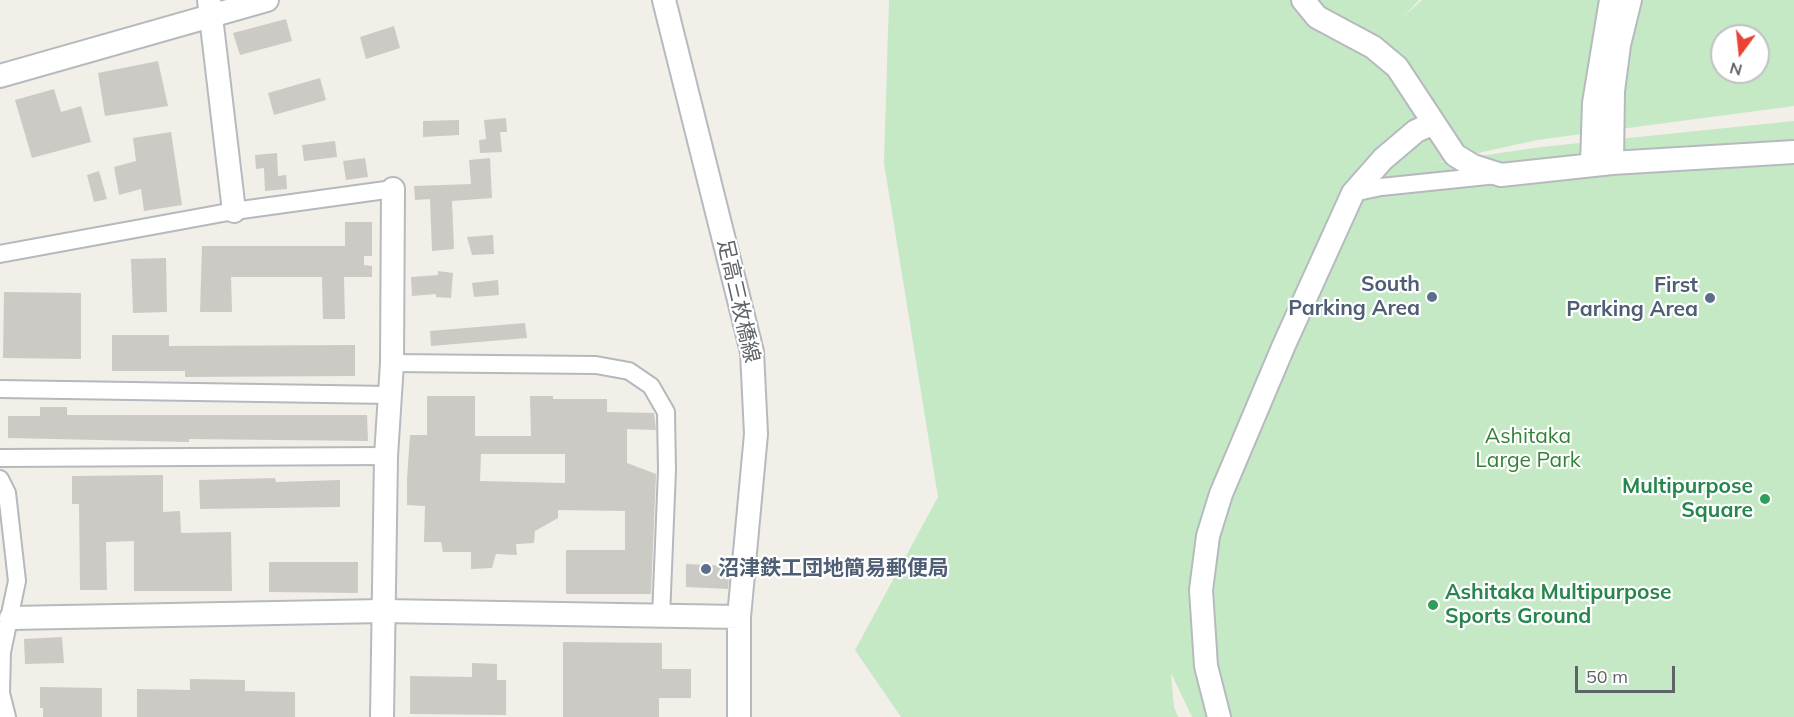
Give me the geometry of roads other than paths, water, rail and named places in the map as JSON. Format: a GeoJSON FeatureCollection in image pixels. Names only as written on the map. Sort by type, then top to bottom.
{"type":"FeatureCollection","features":[{"type":"Feature","properties":{"kind":"street"},"geometry":{"type":"LineString","coordinates":[[0,76],[211,8],[267,0]]}},
{"type":"Feature","properties":{"kind":"street","name":"足高三枚橋線"},"geometry":{"type":"LineString","coordinates":[[664,0],[752,352],[756,434],[739,617],[739,717]]}},
{"type":"Feature","properties":{"kind":"street"},"geometry":{"type":"LineString","coordinates":[[1303,0],[1317,17],[1373,47],[1397,67],[1455,154],[1473,166],[1501,175]]}},
{"type":"Feature","properties":{"kind":"street"},"geometry":{"type":"LineString","coordinates":[[1602,164],[1594,103],[1611,0]]}},
{"type":"Feature","properties":{"kind":"street"},"geometry":{"type":"LineString","coordinates":[[1602,164],[1619,45],[1630,0]]}},
{"type":"Feature","properties":{"kind":"street"},"geometry":{"type":"LineString","coordinates":[[211,8],[234,211]]}},
{"type":"Feature","properties":{"kind":"street"},"geometry":{"type":"LineString","coordinates":[[1219,717],[1206,666],[1201,590],[1208,536],[1221,494],[1284,345],[1353,193],[1383,159],[1416,131],[1434,123]]}},
{"type":"Feature","properties":{"kind":"street"},"geometry":{"type":"LineString","coordinates":[[1353,193],[1381,187],[1602,164],[1794,152]]}},
{"type":"Feature","properties":{"kind":"street"},"geometry":{"type":"LineString","coordinates":[[0,254],[234,211],[393,189],[392,363],[386,456],[382,717]]}},
{"type":"Feature","properties":{"kind":"street"},"geometry":{"type":"LineString","coordinates":[[392,363],[596,365],[629,371],[651,386],[666,412],[667,470],[661,617]]}},
{"type":"Feature","properties":{"kind":"street"},"geometry":{"type":"LineString","coordinates":[[0,389],[391,394]]}},
{"type":"Feature","properties":{"kind":"street"},"geometry":{"type":"LineString","coordinates":[[0,458],[386,456]]}},
{"type":"Feature","properties":{"kind":"street"},"geometry":{"type":"LineString","coordinates":[[0,479],[7,493],[17,581],[2,652],[1,693],[7,717]]}},
{"type":"Feature","properties":{"kind":"street"},"geometry":{"type":"LineString","coordinates":[[11,618],[383,611],[739,617]]}},
{"type":"Feature","properties":{"kind":"place","name":"South Parking Area"},"geometry":{"type":"Point","coordinates":[1432,297]}},
{"type":"Feature","properties":{"kind":"place","name":"First Parking Area"},"geometry":{"type":"Point","coordinates":[1710,298]}},
{"type":"Feature","properties":{"kind":"place","name":"Multipurpose Square"},"geometry":{"type":"Point","coordinates":[1765,499]}},
{"type":"Feature","properties":{"kind":"place","name":"沼津鉄工団地簡易郵便局"},"geometry":{"type":"Point","coordinates":[706,569]}},
{"type":"Feature","properties":{"kind":"place","name":"Ashitaka Multipurpose Sports Ground"},"geometry":{"type":"Point","coordinates":[1433,605]}},
{"type":"Feature","properties":{"kind":"park label","name":"Ashitaka Large Park"},"geometry":{"type":"Point","coordinates":[1528,449]}}]}
